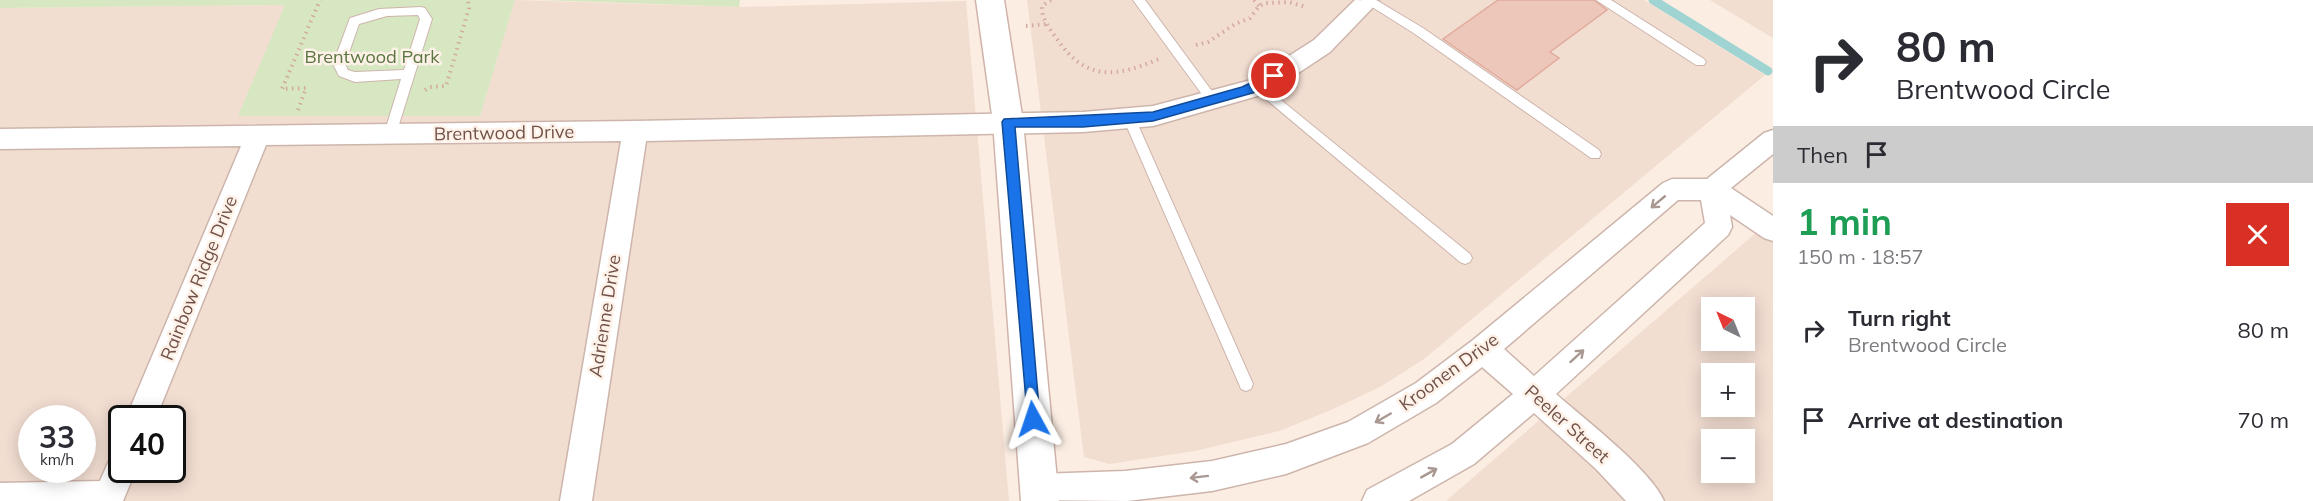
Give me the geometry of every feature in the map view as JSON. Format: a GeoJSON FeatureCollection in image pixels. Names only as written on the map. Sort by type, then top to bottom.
{"type":"FeatureCollection","features":[{"type":"Feature","properties":{"kind":"street"},"geometry":{"type":"LineString","coordinates":[[990,0],[1008,122],[1039,495]]}},
{"type":"Feature","properties":{"kind":"street","name":"Brentwood Drive"},"geometry":{"type":"LineString","coordinates":[[0,139],[635,131],[1153,117],[1258,87],[1322,46],[1368,0]]}},
{"type":"Feature","properties":{"kind":"street","name":"Adrienne Drive"},"geometry":{"type":"LineString","coordinates":[[576,501],[635,131]]}},
{"type":"Feature","properties":{"kind":"street","name":"Rainbow Ridge Drive"},"geometry":{"type":"LineString","coordinates":[[146,405],[257,137]]}},
{"type":"Feature","properties":{"kind":"street"},"geometry":{"type":"LineString","coordinates":[[1712,189],[1773,140]]}},
{"type":"Feature","properties":{"kind":"street"},"geometry":{"type":"LineString","coordinates":[[1712,189],[1773,230]]}},
{"type":"Feature","properties":{"kind":"street"},"geometry":{"type":"LineString","coordinates":[[1378,501],[1463,454],[1534,395],[1719,226],[1712,189]]}},
{"type":"Feature","properties":{"kind":"street","name":"Kroonen Drive"},"geometry":{"type":"LineString","coordinates":[[1039,495],[1212,476],[1286,459],[1357,433],[1426,393],[1483,349],[1672,190],[1712,189]]}},
{"type":"Feature","properties":{"kind":"street","name":"Peeler Street"},"geometry":{"type":"LineString","coordinates":[[1483,349],[1607,459],[1648,501]]}},
{"type":"Feature","properties":{"kind":"street"},"geometry":{"type":"LineString","coordinates":[[0,498],[108,499],[115,483]]}},
{"type":"Feature","properties":{"kind":"lane"},"geometry":{"type":"LineString","coordinates":[[1138,0],[1213,100]]}},
{"type":"Feature","properties":{"kind":"lane"},"geometry":{"type":"LineString","coordinates":[[1368,0],[1419,31],[1595,154]]}},
{"type":"Feature","properties":{"kind":"lane"},"geometry":{"type":"LineString","coordinates":[[1602,0],[1700,62]]}},
{"type":"Feature","properties":{"kind":"lane"},"geometry":{"type":"LineString","coordinates":[[390,134],[409,74],[426,19],[421,11],[388,11],[354,21],[339,64],[343,72],[355,77],[409,74]]}},
{"type":"Feature","properties":{"kind":"lane"},"geometry":{"type":"LineString","coordinates":[[1258,87],[1465,258]]}},
{"type":"Feature","properties":{"kind":"lane"},"geometry":{"type":"LineString","coordinates":[[1129,118],[1245,384]]}},
{"type":"Feature","properties":{"kind":"path"},"geometry":{"type":"LineString","coordinates":[[297,111],[306,88],[282,89],[320,0]]}},
{"type":"Feature","properties":{"kind":"path"},"geometry":{"type":"LineString","coordinates":[[421,94],[430,87],[446,86],[469,8],[468,0]]}},
{"type":"Feature","properties":{"kind":"path"},"geometry":{"type":"LineString","coordinates":[[1051,0],[1042,6],[1041,12],[1047,24],[1066,51],[1089,68],[1113,74],[1139,67],[1165,56]]}},
{"type":"Feature","properties":{"kind":"path"},"geometry":{"type":"LineString","coordinates":[[1254,0],[1259,6]]}},
{"type":"Feature","properties":{"kind":"path"},"geometry":{"type":"LineString","coordinates":[[1191,47],[1208,42],[1235,24],[1250,18],[1259,6],[1289,2],[1306,7]]}},
{"type":"Feature","properties":{"kind":"path"},"geometry":{"type":"LineString","coordinates":[[1026,26],[1047,24]]}},
{"type":"Feature","properties":{"kind":"shaded area"},"geometry":{"type":"Polygon","coordinates":[[[515,0],[739,7],[966,1],[1009,501],[0,501],[0,8],[286,5],[239,115],[480,116],[515,0]]]}},
{"type":"Feature","properties":{"kind":"shaded area"},"geometry":{"type":"Polygon","coordinates":[[[1027,0],[1644,0],[1765,75],[1424,359],[1380,387],[1279,431],[1195,451],[1109,464],[1084,457],[1027,0]]]}},
{"type":"Feature","properties":{"kind":"shaded area"},"geometry":{"type":"Polygon","coordinates":[[[1710,0],[1773,0],[1773,38],[1710,0]]]}},
{"type":"Feature","properties":{"kind":"shaded area"},"geometry":{"type":"Polygon","coordinates":[[[1773,218],[1773,501],[1446,501],[1773,218]]]}},
{"type":"Feature","properties":{"kind":"green space","name":"Brentwood Park"},"geometry":{"type":"Polygon","coordinates":[[[0,0],[515,0],[480,116],[238,116],[285,5],[0,8],[0,0]]]}},
{"type":"Feature","properties":{"kind":"green space"},"geometry":{"type":"Polygon","coordinates":[[[540,0],[740,0],[739,7],[540,0]]]}},
{"type":"Feature","properties":{"kind":"building"},"geometry":{"type":"Polygon","coordinates":[[[1498,0],[1594,0],[1607,10],[1550,52],[1559,58],[1517,90],[1443,39],[1498,0]]]}},
{"type":"Feature","properties":{"kind":"waterway"},"geometry":{"type":"LineString","coordinates":[[1653,0],[1768,71]]}},
{"type":"Feature","properties":{"kind":"route"},"geometry":{"type":"LineString","coordinates":[[1033,419],[1008,122],[1083,122],[1153,117],[1258,87],[1274,76]]}}]}
